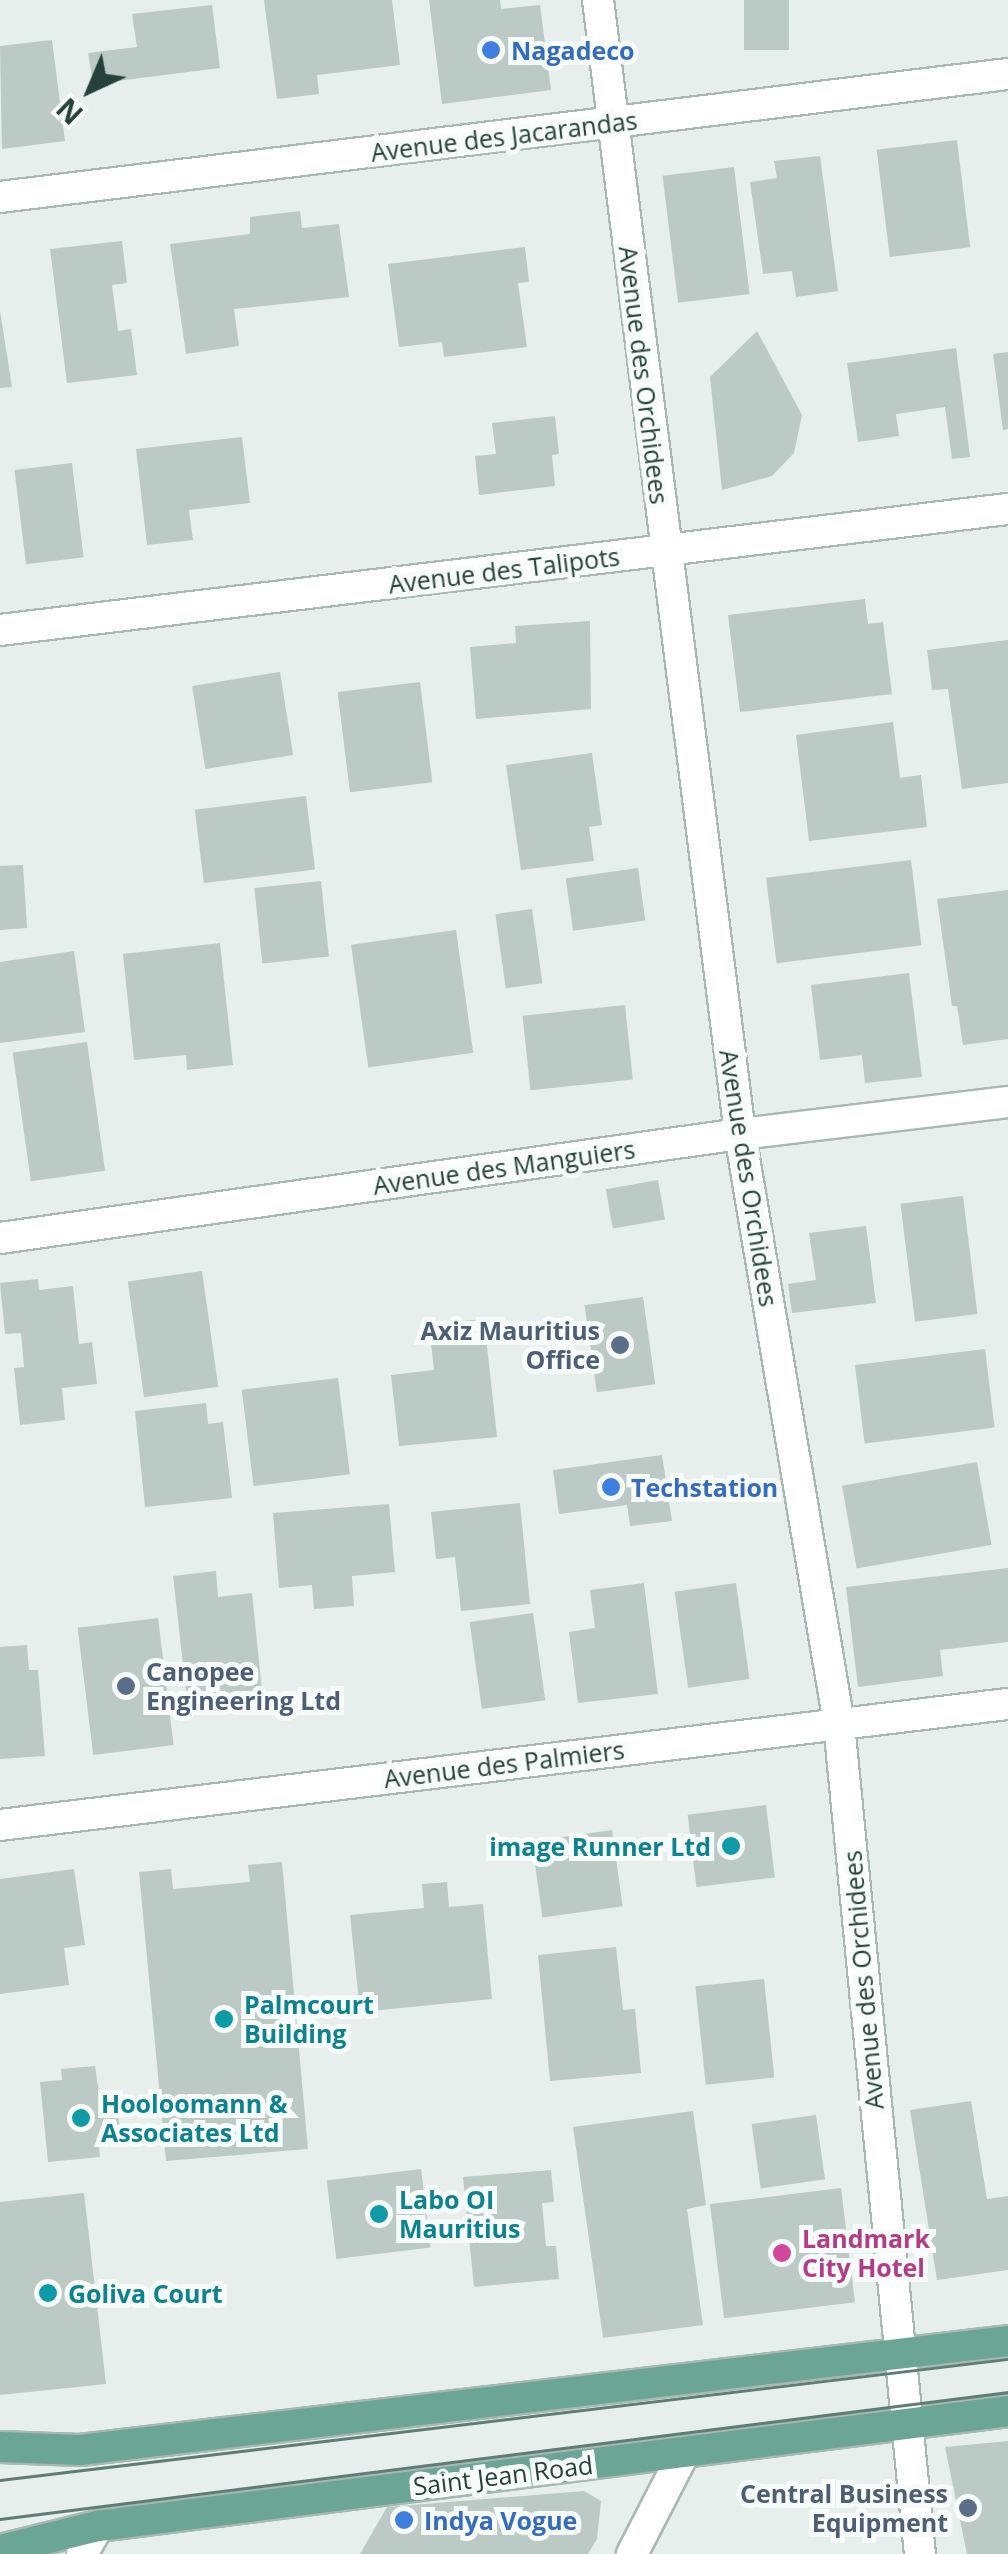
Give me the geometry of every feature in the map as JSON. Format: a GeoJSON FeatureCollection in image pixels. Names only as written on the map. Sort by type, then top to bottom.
{"type":"FeatureCollection","features":[{"type":"Feature","properties":{"kind":"main road"},"geometry":{"type":"LineString","coordinates":[[0,2446],[80,2450],[1008,2340]]}},
{"type":"Feature","properties":{"kind":"main road","name":"Saint Jean Road"},"geometry":{"type":"LineString","coordinates":[[0,2550],[98,2526],[1008,2411]]}},
{"type":"Feature","properties":{"kind":"street","name":"Avenue des Orchidees"},"geometry":{"type":"LineString","coordinates":[[598,0],[740,1134],[839,1724],[920,2554]]}},
{"type":"Feature","properties":{"kind":"street","name":"Avenue des Jacarandas"},"geometry":{"type":"LineString","coordinates":[[0,198],[1008,74]]}},
{"type":"Feature","properties":{"kind":"street","name":"Avenue des Talipots"},"geometry":{"type":"LineString","coordinates":[[0,630],[1008,509]]}},
{"type":"Feature","properties":{"kind":"street","name":"Avenue des Manguiers"},"geometry":{"type":"LineString","coordinates":[[0,1238],[740,1134],[1008,1102]]}},
{"type":"Feature","properties":{"kind":"street","name":"Avenue des Palmiers"},"geometry":{"type":"LineString","coordinates":[[0,1825],[1008,1704]]}},
{"type":"Feature","properties":{"kind":"street"},"geometry":{"type":"LineString","coordinates":[[632,2554],[684,2453]]}},
{"type":"Feature","properties":{"kind":"street"},"geometry":{"type":"LineString","coordinates":[[82,2554],[98,2526]]}},
{"type":"Feature","properties":{"kind":"building"},"geometry":{"type":"Polygon","coordinates":[[[264,0],[392,0],[400,65],[317,75],[319,94],[277,99],[264,0]]]}},
{"type":"Feature","properties":{"kind":"building","name":"Nagadeco"},"geometry":{"type":"Polygon","coordinates":[[[429,0],[500,0],[501,9],[540,5],[551,90],[442,104],[429,0]]]}},
{"type":"Feature","properties":{"kind":"building"},"geometry":{"type":"Polygon","coordinates":[[[744,0],[789,0],[789,50],[744,50],[744,0]]]}},
{"type":"Feature","properties":{"kind":"building"},"geometry":{"type":"Polygon","coordinates":[[[212,5],[220,68],[93,84],[88,53],[137,47],[132,14],[212,5]]]}},
{"type":"Feature","properties":{"kind":"building"},"geometry":{"type":"Polygon","coordinates":[[[52,40],[65,141],[2,149],[0,46],[52,40]]]}},
{"type":"Feature","properties":{"kind":"building"},"geometry":{"type":"Polygon","coordinates":[[[957,140],[970,247],[890,257],[877,150],[957,140]]]}},
{"type":"Feature","properties":{"kind":"building"},"geometry":{"type":"Polygon","coordinates":[[[820,156],[838,291],[796,297],[792,271],[763,274],[750,182],[777,178],[774,161],[820,156]]]}},
{"type":"Feature","properties":{"kind":"building"},"geometry":{"type":"Polygon","coordinates":[[[734,167],[750,294],[678,303],[663,176],[734,167]]]}},
{"type":"Feature","properties":{"kind":"building"},"geometry":{"type":"Polygon","coordinates":[[[300,211],[302,228],[339,224],[349,297],[234,309],[239,346],[186,354],[170,244],[250,234],[250,217],[300,211]]]}},
{"type":"Feature","properties":{"kind":"building"},"geometry":{"type":"Polygon","coordinates":[[[122,241],[127,283],[112,285],[118,331],[131,329],[137,375],[67,383],[50,249],[122,241]]]}},
{"type":"Feature","properties":{"kind":"building"},"geometry":{"type":"Polygon","coordinates":[[[525,247],[529,282],[518,283],[527,347],[444,357],[442,342],[399,347],[388,264],[525,247]]]}},
{"type":"Feature","properties":{"kind":"building"},"geometry":{"type":"Polygon","coordinates":[[[0,311],[12,387],[0,388],[0,311]]]}},
{"type":"Feature","properties":{"kind":"building"},"geometry":{"type":"Polygon","coordinates":[[[757,331],[802,415],[794,453],[772,476],[722,490],[710,377],[757,331]]]}},
{"type":"Feature","properties":{"kind":"building"},"geometry":{"type":"Polygon","coordinates":[[[956,348],[970,457],[952,459],[945,407],[896,414],[899,436],[858,442],[847,363],[956,348]]]}},
{"type":"Feature","properties":{"kind":"building"},"geometry":{"type":"Polygon","coordinates":[[[1008,352],[1008,429],[1003,430],[993,354],[1008,352]]]}},
{"type":"Feature","properties":{"kind":"building"},"geometry":{"type":"Polygon","coordinates":[[[555,416],[559,454],[552,455],[555,486],[479,495],[475,456],[496,454],[492,423],[555,416]]]}},
{"type":"Feature","properties":{"kind":"building"},"geometry":{"type":"Polygon","coordinates":[[[242,437],[250,503],[189,510],[193,540],[147,545],[136,449],[242,437]]]}},
{"type":"Feature","properties":{"kind":"building"},"geometry":{"type":"Polygon","coordinates":[[[72,463],[84,557],[26,564],[14,470],[72,463]]]}},
{"type":"Feature","properties":{"kind":"building"},"geometry":{"type":"Polygon","coordinates":[[[865,599],[868,624],[883,622],[892,694],[740,712],[728,615],[865,599]]]}},
{"type":"Feature","properties":{"kind":"building"},"geometry":{"type":"Polygon","coordinates":[[[590,621],[591,709],[476,719],[470,647],[516,643],[515,626],[590,621]]]}},
{"type":"Feature","properties":{"kind":"building"},"geometry":{"type":"Polygon","coordinates":[[[1008,640],[1008,783],[962,789],[948,689],[932,690],[927,650],[1008,640]]]}},
{"type":"Feature","properties":{"kind":"building"},"geometry":{"type":"Polygon","coordinates":[[[280,672],[293,755],[205,769],[192,686],[280,672]]]}},
{"type":"Feature","properties":{"kind":"building"},"geometry":{"type":"Polygon","coordinates":[[[420,682],[432,782],[350,792],[338,692],[420,682]]]}},
{"type":"Feature","properties":{"kind":"building"},"geometry":{"type":"Polygon","coordinates":[[[893,722],[900,778],[921,775],[927,827],[809,841],[796,735],[893,722]]]}},
{"type":"Feature","properties":{"kind":"building"},"geometry":{"type":"Polygon","coordinates":[[[592,753],[602,825],[589,827],[594,861],[521,870],[506,765],[592,753]]]}},
{"type":"Feature","properties":{"kind":"building"},"geometry":{"type":"Polygon","coordinates":[[[306,796],[315,869],[204,883],[195,810],[306,796]]]}},
{"type":"Feature","properties":{"kind":"building"},"geometry":{"type":"Polygon","coordinates":[[[911,860],[921,945],[777,963],[766,878],[911,860]]]}},
{"type":"Feature","properties":{"kind":"building"},"geometry":{"type":"Polygon","coordinates":[[[23,865],[27,928],[0,930],[0,866],[23,865]]]}},
{"type":"Feature","properties":{"kind":"building"},"geometry":{"type":"Polygon","coordinates":[[[638,868],[645,920],[573,931],[566,878],[638,868]]]}},
{"type":"Feature","properties":{"kind":"building"},"geometry":{"type":"Polygon","coordinates":[[[321,881],[329,957],[262,964],[254,888],[321,881]]]}},
{"type":"Feature","properties":{"kind":"building"},"geometry":{"type":"Polygon","coordinates":[[[1008,890],[1008,1039],[963,1045],[957,1006],[952,1006],[937,899],[1008,890]]]}},
{"type":"Feature","properties":{"kind":"building"},"geometry":{"type":"Polygon","coordinates":[[[532,909],[542,983],[506,988],[495,914],[532,909]]]}},
{"type":"Feature","properties":{"kind":"building"},"geometry":{"type":"Polygon","coordinates":[[[456,930],[473,1053],[368,1068],[351,945],[456,930]]]}},
{"type":"Feature","properties":{"kind":"building"},"geometry":{"type":"Polygon","coordinates":[[[220,943],[233,1065],[187,1070],[186,1055],[134,1060],[123,954],[220,943]]]}},
{"type":"Feature","properties":{"kind":"building"},"geometry":{"type":"Polygon","coordinates":[[[74,951],[85,1032],[0,1043],[0,962],[74,951]]]}},
{"type":"Feature","properties":{"kind":"building"},"geometry":{"type":"Polygon","coordinates":[[[909,973],[922,1077],[865,1083],[862,1055],[820,1060],[811,985],[909,973]]]}},
{"type":"Feature","properties":{"kind":"building"},"geometry":{"type":"Polygon","coordinates":[[[625,1005],[633,1080],[530,1090],[523,1016],[625,1005]]]}},
{"type":"Feature","properties":{"kind":"building"},"geometry":{"type":"Polygon","coordinates":[[[87,1042],[105,1171],[31,1181],[13,1052],[87,1042]]]}},
{"type":"Feature","properties":{"kind":"building"},"geometry":{"type":"Polygon","coordinates":[[[658,1180],[665,1219],[613,1229],[606,1189],[658,1180]]]}},
{"type":"Feature","properties":{"kind":"building"},"geometry":{"type":"Polygon","coordinates":[[[963,1196],[978,1314],[915,1322],[900,1204],[963,1196]]]}},
{"type":"Feature","properties":{"kind":"building"},"geometry":{"type":"Polygon","coordinates":[[[866,1226],[876,1303],[792,1313],[788,1284],[816,1280],[809,1233],[866,1226]]]}},
{"type":"Feature","properties":{"kind":"building"},"geometry":{"type":"Polygon","coordinates":[[[202,1271],[218,1387],[144,1397],[128,1281],[202,1271]]]}},
{"type":"Feature","properties":{"kind":"building"},"geometry":{"type":"Polygon","coordinates":[[[38,1279],[39,1290],[73,1286],[79,1344],[92,1342],[97,1384],[62,1388],[65,1420],[20,1425],[14,1368],[24,1367],[21,1333],[5,1334],[0,1283],[38,1279]]]}},
{"type":"Feature","properties":{"kind":"building","name":"Axiz Mauritius Office"},"geometry":{"type":"Polygon","coordinates":[[[643,1297],[655,1384],[597,1392],[585,1305],[643,1297]]]}},
{"type":"Feature","properties":{"kind":"building"},"geometry":{"type":"Polygon","coordinates":[[[484,1319],[497,1437],[399,1446],[391,1375],[434,1370],[429,1324],[484,1319]]]}},
{"type":"Feature","properties":{"kind":"building"},"geometry":{"type":"Polygon","coordinates":[[[985,1349],[995,1427],[865,1443],[855,1365],[985,1349]]]}},
{"type":"Feature","properties":{"kind":"building"},"geometry":{"type":"Polygon","coordinates":[[[338,1378],[350,1474],[254,1486],[242,1390],[338,1378]]]}},
{"type":"Feature","properties":{"kind":"building"},"geometry":{"type":"Polygon","coordinates":[[[206,1403],[208,1424],[223,1422],[232,1498],[145,1507],[135,1411],[206,1403]]]}},
{"type":"Feature","properties":{"kind":"building","name":"Techstation"},"geometry":{"type":"Polygon","coordinates":[[[662,1455],[672,1521],[630,1526],[627,1505],[559,1514],[553,1470],[662,1455]]]}},
{"type":"Feature","properties":{"kind":"building"},"geometry":{"type":"Polygon","coordinates":[[[977,1462],[992,1545],[857,1569],[842,1486],[977,1462]]]}},
{"type":"Feature","properties":{"kind":"building"},"geometry":{"type":"Polygon","coordinates":[[[520,1503],[530,1604],[461,1611],[455,1557],[436,1559],[431,1512],[520,1503]]]}},
{"type":"Feature","properties":{"kind":"building"},"geometry":{"type":"Polygon","coordinates":[[[389,1504],[395,1572],[352,1576],[354,1606],[314,1609],[312,1585],[279,1588],[273,1513],[389,1504]]]}},
{"type":"Feature","properties":{"kind":"building"},"geometry":{"type":"Polygon","coordinates":[[[1008,1568],[1008,1642],[940,1650],[943,1676],[858,1687],[846,1587],[1008,1568]]]}},
{"type":"Feature","properties":{"kind":"building"},"geometry":{"type":"Polygon","coordinates":[[[216,1571],[218,1597],[252,1593],[263,1701],[188,1709],[173,1576],[216,1571]]]}},
{"type":"Feature","properties":{"kind":"building"},"geometry":{"type":"Polygon","coordinates":[[[644,1583],[658,1694],[578,1703],[569,1632],[595,1628],[590,1590],[644,1583]]]}},
{"type":"Feature","properties":{"kind":"building"},"geometry":{"type":"Polygon","coordinates":[[[736,1583],[749,1679],[688,1688],[675,1592],[736,1583]]]}},
{"type":"Feature","properties":{"kind":"building"},"geometry":{"type":"Polygon","coordinates":[[[533,1613],[545,1700],[482,1709],[470,1622],[533,1613]]]}},
{"type":"Feature","properties":{"kind":"building","name":"Canopee Engineering Ltd"},"geometry":{"type":"Polygon","coordinates":[[[158,1618],[174,1745],[93,1755],[78,1628],[158,1618]]]}},
{"type":"Feature","properties":{"kind":"building"},"geometry":{"type":"Polygon","coordinates":[[[27,1645],[29,1670],[38,1670],[45,1756],[0,1759],[0,1647],[27,1645]]]}},
{"type":"Feature","properties":{"kind":"building","name":"image Runner Ltd"},"geometry":{"type":"Polygon","coordinates":[[[766,1805],[775,1877],[696,1887],[688,1815],[766,1805]]]}},
{"type":"Feature","properties":{"kind":"building"},"geometry":{"type":"Polygon","coordinates":[[[612,1830],[623,1906],[543,1918],[532,1841],[612,1830]]]}},
{"type":"Feature","properties":{"kind":"building","name":"Palmcourt Building"},"geometry":{"type":"Polygon","coordinates":[[[282,1862],[308,2149],[166,2161],[139,1872],[171,1869],[173,1889],[250,1882],[248,1865],[282,1862]]]}},
{"type":"Feature","properties":{"kind":"building"},"geometry":{"type":"Polygon","coordinates":[[[74,1869],[85,1945],[64,1948],[69,1985],[0,1994],[0,1879],[74,1869]]]}},
{"type":"Feature","properties":{"kind":"building"},"geometry":{"type":"Polygon","coordinates":[[[447,1882],[449,1907],[483,1904],[492,1999],[360,2012],[350,1915],[424,1908],[422,1884],[447,1882]]]}},
{"type":"Feature","properties":{"kind":"building"},"geometry":{"type":"Polygon","coordinates":[[[616,1947],[623,2010],[635,2009],[641,2073],[550,2081],[538,1955],[616,1947]]]}},
{"type":"Feature","properties":{"kind":"building"},"geometry":{"type":"Polygon","coordinates":[[[764,1979],[774,2077],[706,2085],[695,1986],[764,1979]]]}},
{"type":"Feature","properties":{"kind":"building","name":"Hooloomann & Associates Ltd"},"geometry":{"type":"Polygon","coordinates":[[[95,2066],[99,2093],[116,2091],[121,2142],[99,2145],[100,2157],[48,2162],[40,2082],[62,2080],[61,2069],[95,2066]]]}},
{"type":"Feature","properties":{"kind":"building"},"geometry":{"type":"Polygon","coordinates":[[[971,2101],[987,2199],[1008,2196],[1008,2270],[937,2280],[910,2110],[971,2101]]]}},
{"type":"Feature","properties":{"kind":"building"},"geometry":{"type":"Polygon","coordinates":[[[693,2111],[706,2205],[687,2209],[703,2325],[603,2338],[573,2127],[693,2111]]]}},
{"type":"Feature","properties":{"kind":"building"},"geometry":{"type":"Polygon","coordinates":[[[816,2115],[825,2179],[761,2188],[752,2124],[816,2115]]]}},
{"type":"Feature","properties":{"kind":"building","name":"Labo OI Mauritius"},"geometry":{"type":"Polygon","coordinates":[[[421,2169],[431,2247],[336,2259],[327,2181],[421,2169]]]}},
{"type":"Feature","properties":{"kind":"building"},"geometry":{"type":"Polygon","coordinates":[[[551,2170],[554,2202],[542,2203],[546,2246],[556,2246],[559,2279],[474,2287],[463,2177],[551,2170]]]}},
{"type":"Feature","properties":{"kind":"building","name":"Landmark City Hotel"},"geometry":{"type":"Polygon","coordinates":[[[841,2188],[855,2302],[724,2318],[710,2204],[841,2188]]]}},
{"type":"Feature","properties":{"kind":"building","name":"Goliva Court"},"geometry":{"type":"Polygon","coordinates":[[[84,2193],[106,2384],[0,2395],[0,2202],[84,2193]]]}},
{"type":"Feature","properties":{"kind":"building"},"geometry":{"type":"Polygon","coordinates":[[[1008,2441],[1008,2554],[967,2554],[945,2447],[1008,2441]]]}},
{"type":"Feature","properties":{"kind":"building"},"geometry":{"type":"Polygon","coordinates":[[[584,2491],[601,2501],[597,2539],[588,2554],[360,2554],[387,2507],[584,2491]]]}},
{"type":"Feature","properties":{"kind":"tram line"},"geometry":{"type":"LineString","coordinates":[[0,2480],[1008,2359]]}},
{"type":"Feature","properties":{"kind":"tram line"},"geometry":{"type":"LineString","coordinates":[[0,2519],[1008,2392]]}},
{"type":"Feature","properties":{"kind":"place","name":"Nagadeco"},"geometry":{"type":"Point","coordinates":[491,50]}},
{"type":"Feature","properties":{"kind":"place","name":"Axiz Mauritius Office"},"geometry":{"type":"Point","coordinates":[620,1345]}},
{"type":"Feature","properties":{"kind":"place","name":"Techstation"},"geometry":{"type":"Point","coordinates":[611,1487]}},
{"type":"Feature","properties":{"kind":"place","name":"Canopee Engineering Ltd"},"geometry":{"type":"Point","coordinates":[126,1686]}},
{"type":"Feature","properties":{"kind":"place","name":"image Runner Ltd"},"geometry":{"type":"Point","coordinates":[731,1846]}},
{"type":"Feature","properties":{"kind":"place","name":"Palmcourt Building"},"geometry":{"type":"Point","coordinates":[224,2019]}},
{"type":"Feature","properties":{"kind":"place","name":"Hooloomann & Associates Ltd"},"geometry":{"type":"Point","coordinates":[81,2118]}},
{"type":"Feature","properties":{"kind":"place","name":"Labo OI Mauritius"},"geometry":{"type":"Point","coordinates":[379,2214]}},
{"type":"Feature","properties":{"kind":"place","name":"Landmark City Hotel"},"geometry":{"type":"Point","coordinates":[782,2253]}},
{"type":"Feature","properties":{"kind":"place","name":"Goliva Court"},"geometry":{"type":"Point","coordinates":[48,2293]}},
{"type":"Feature","properties":{"kind":"place","name":"Central Business Equipment"},"geometry":{"type":"Point","coordinates":[968,2508]}},
{"type":"Feature","properties":{"kind":"place","name":"Indya Vogue"},"geometry":{"type":"Point","coordinates":[404,2520]}}]}
